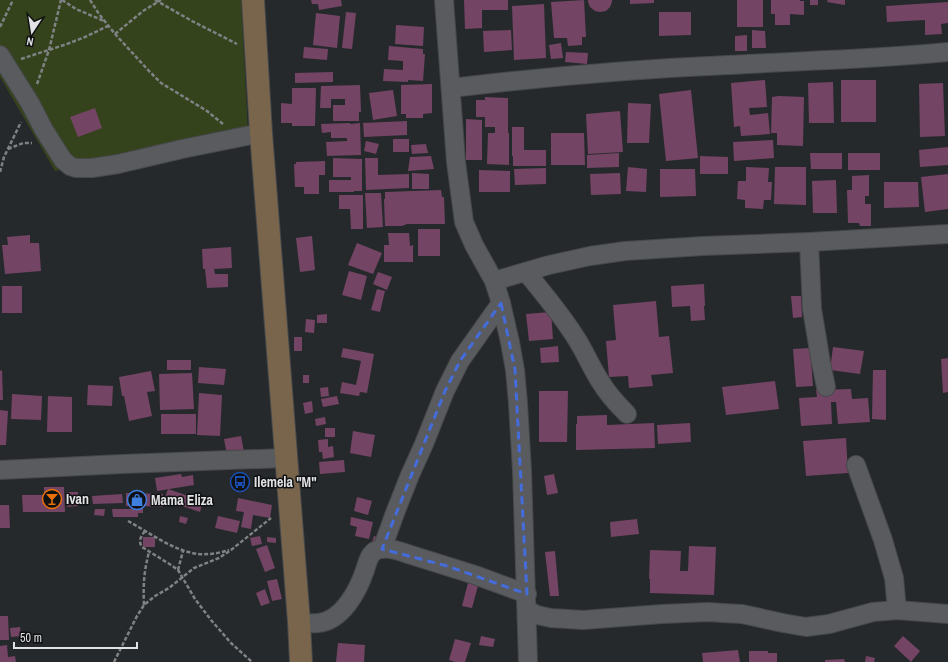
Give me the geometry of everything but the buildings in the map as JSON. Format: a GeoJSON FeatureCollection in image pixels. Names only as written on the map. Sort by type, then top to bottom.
{"type":"FeatureCollection","features":[{"type":"Feature","properties":{"kind":"street"},"geometry":{"type":"LineString","coordinates":[[253,0],[261,133],[299,622],[300,662]]}},
{"type":"Feature","properties":{"kind":"street"},"geometry":{"type":"LineString","coordinates":[[444,0],[456,162],[464,222],[474,245],[494,281],[501,303],[515,370],[518,403],[527,602],[528,662]]}},
{"type":"Feature","properties":{"kind":"street"},"geometry":{"type":"LineString","coordinates":[[451,88],[522,80],[663,68],[948,52]]}},
{"type":"Feature","properties":{"kind":"street"},"geometry":{"type":"LineString","coordinates":[[3,59],[30,103],[44,130],[63,160],[70,166],[92,168],[118,164],[261,133]]}},
{"type":"Feature","properties":{"kind":"street"},"geometry":{"type":"LineString","coordinates":[[494,281],[549,265],[590,256],[625,251],[948,234]]}},
{"type":"Feature","properties":{"kind":"street"},"geometry":{"type":"LineString","coordinates":[[809,242],[812,309],[826,387]]}},
{"type":"Feature","properties":{"kind":"street"},"geometry":{"type":"LineString","coordinates":[[526,272],[550,300],[575,336],[606,390],[627,414]]}},
{"type":"Feature","properties":{"kind":"street"},"geometry":{"type":"LineString","coordinates":[[382,549],[405,488],[445,391],[460,361],[501,303]]}},
{"type":"Feature","properties":{"kind":"street"},"geometry":{"type":"LineString","coordinates":[[0,470],[286,458]]}},
{"type":"Feature","properties":{"kind":"street"},"geometry":{"type":"LineString","coordinates":[[856,465],[883,540],[894,578],[898,610]]}},
{"type":"Feature","properties":{"kind":"street"},"geometry":{"type":"LineString","coordinates":[[299,622],[320,623],[341,612],[348,604],[363,576],[368,560],[377,550],[382,549],[397,551],[499,583],[527,602],[537,615],[556,619],[583,620],[708,612],[742,614],[806,627],[829,624],[873,612],[898,610],[948,614]]}},
{"type":"Feature","properties":{"kind":"path"},"geometry":{"type":"LineString","coordinates":[[0,26],[13,0]]}},
{"type":"Feature","properties":{"kind":"path"},"geometry":{"type":"LineString","coordinates":[[0,172],[4,157],[30,103],[49,50],[62,0],[76,9],[104,21]]}},
{"type":"Feature","properties":{"kind":"path"},"geometry":{"type":"LineString","coordinates":[[90,0],[108,26],[149,71],[162,83],[207,111],[239,138]]}},
{"type":"Feature","properties":{"kind":"path"},"geometry":{"type":"LineString","coordinates":[[115,34],[158,0],[256,55]]}},
{"type":"Feature","properties":{"kind":"path"},"geometry":{"type":"LineString","coordinates":[[3,59],[49,50],[85,37],[108,26]]}},
{"type":"Feature","properties":{"kind":"path"},"geometry":{"type":"LineString","coordinates":[[8,150],[23,143],[53,144]]}},
{"type":"Feature","properties":{"kind":"path"},"geometry":{"type":"LineString","coordinates":[[114,662],[144,605],[155,596],[169,588],[194,568],[219,558],[231,550],[290,504]]}},
{"type":"Feature","properties":{"kind":"path"},"geometry":{"type":"LineString","coordinates":[[128,522],[183,551],[207,554],[231,550]]}},
{"type":"Feature","properties":{"kind":"path"},"geometry":{"type":"LineString","coordinates":[[145,530],[140,544],[142,547],[178,570],[195,599],[211,620],[231,643],[252,662]]}},
{"type":"Feature","properties":{"kind":"path"},"geometry":{"type":"LineString","coordinates":[[178,570],[183,551]]}},
{"type":"Feature","properties":{"kind":"path"},"geometry":{"type":"LineString","coordinates":[[144,605],[143,580],[149,552]]}},
{"type":"Feature","properties":{"kind":"highlighted area"},"geometry":{"type":"Polygon","coordinates":[[[501,303],[515,370],[527,594],[447,566],[382,549],[445,391],[460,361],[501,303]]]}},
{"type":"Feature","properties":{"kind":"green space"},"geometry":{"type":"Polygon","coordinates":[[[0,0],[241,0],[248,133],[55,171],[0,77],[0,0]]]}},
{"type":"Feature","properties":{"kind":"place","name":"Ilemela \"M\""},"geometry":{"type":"Point","coordinates":[240,482]}},
{"type":"Feature","properties":{"kind":"place","name":"Ivan"},"geometry":{"type":"Point","coordinates":[52,499]}},
{"type":"Feature","properties":{"kind":"place","name":"Mama Eliza"},"geometry":{"type":"Point","coordinates":[137,500]}}]}
